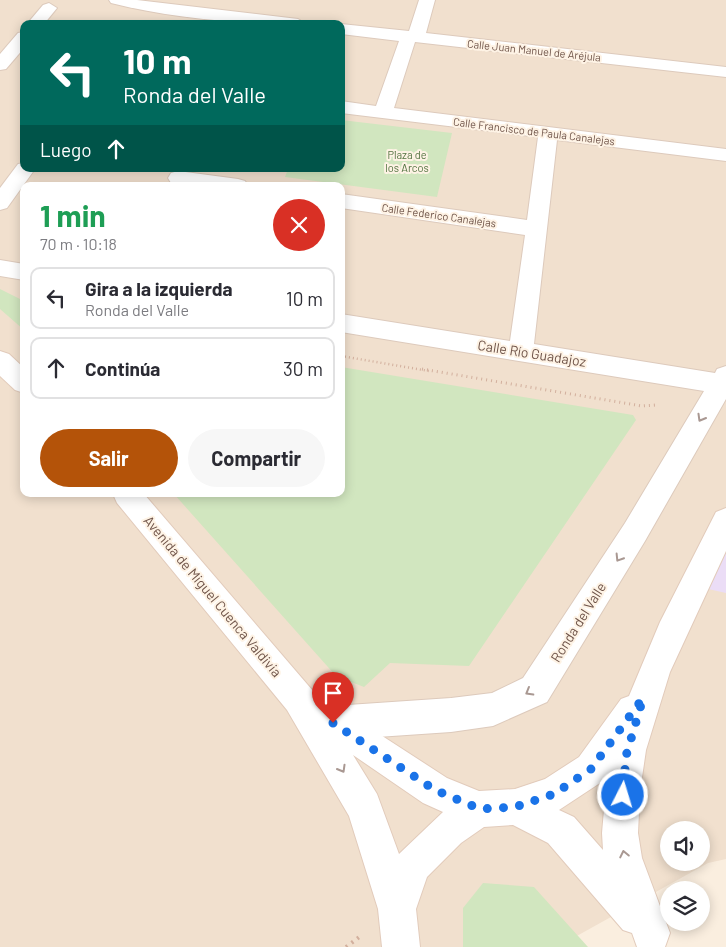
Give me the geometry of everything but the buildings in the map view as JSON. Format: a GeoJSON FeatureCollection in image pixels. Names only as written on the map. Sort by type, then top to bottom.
{"type":"FeatureCollection","features":[{"type":"Feature","properties":{"kind":"street"},"geometry":{"type":"LineString","coordinates":[[117,0],[147,8],[282,14],[292,20]]}},
{"type":"Feature","properties":{"kind":"street"},"geometry":{"type":"LineString","coordinates":[[383,112],[427,0]]}},
{"type":"Feature","properties":{"kind":"street"},"geometry":{"type":"LineString","coordinates":[[39,20],[48,8]]}},
{"type":"Feature","properties":{"kind":"street","name":"Calle Juan Manuel de Aréjula"},"geometry":{"type":"LineString","coordinates":[[345,29],[726,72]]}},
{"type":"Feature","properties":{"kind":"street"},"geometry":{"type":"LineString","coordinates":[[0,65],[20,42]]}},
{"type":"Feature","properties":{"kind":"street","name":"Calle Francisco de Paula Canalejas"},"geometry":{"type":"LineString","coordinates":[[345,107],[726,155]]}},
{"type":"Feature","properties":{"kind":"street"},"geometry":{"type":"LineString","coordinates":[[521,351],[548,133]]}},
{"type":"Feature","properties":{"kind":"street"},"geometry":{"type":"LineString","coordinates":[[0,203],[23,172]]}},
{"type":"Feature","properties":{"kind":"street"},"geometry":{"type":"LineString","coordinates":[[178,178],[208,182]]}},
{"type":"Feature","properties":{"kind":"street","name":"Calle Federico Canalejas"},"geometry":{"type":"LineString","coordinates":[[345,202],[536,229]]}},
{"type":"Feature","properties":{"kind":"street"},"geometry":{"type":"LineString","coordinates":[[0,268],[20,271]]}},
{"type":"Feature","properties":{"kind":"street","name":"Calle Río Guadajoz"},"geometry":{"type":"LineString","coordinates":[[345,323],[521,351],[720,387]]}},
{"type":"Feature","properties":{"kind":"street"},"geometry":{"type":"LineString","coordinates":[[0,361],[20,379]]}},
{"type":"Feature","properties":{"kind":"street","name":"Ronda del Valle"},"geometry":{"type":"LineString","coordinates":[[333,723],[450,715],[493,710],[535,690],[635,532],[720,387]]}},
{"type":"Feature","properties":{"kind":"street","name":"Avenida de Miguel Cuenca Valdivia"},"geometry":{"type":"LineString","coordinates":[[130,497],[299,698],[364,806],[383,860],[396,910],[402,947]]}},
{"type":"Feature","properties":{"kind":"street"},"geometry":{"type":"LineString","coordinates":[[658,940],[630,881],[620,834],[626,756],[643,698],[726,520]]}},
{"type":"Feature","properties":{"kind":"street","name":"Avenida de Miguel Cuenca Valdivia"},"geometry":{"type":"LineString","coordinates":[[299,698],[333,723],[435,790],[480,809]]}},
{"type":"Feature","properties":{"kind":"street"},"geometry":{"type":"LineString","coordinates":[[396,910],[413,865],[448,830],[480,809],[515,807],[554,794],[591,769],[643,698]]}},
{"type":"Feature","properties":{"kind":"street"},"geometry":{"type":"LineString","coordinates":[[515,807],[561,830],[658,940]]}},
{"type":"Feature","properties":{"kind":"path"},"geometry":{"type":"LineString","coordinates":[[345,357],[642,406],[720,387]]}},
{"type":"Feature","properties":{"kind":"shaded area"},"geometry":{"type":"Polygon","coordinates":[[[0,0],[726,0],[726,859],[710,863],[710,821],[660,821],[660,871],[694,871],[676,881],[660,881],[660,890],[557,947],[0,947],[0,0]]]}},
{"type":"Feature","properties":{"kind":"shaded area"},"geometry":{"type":"Polygon","coordinates":[[[726,521],[726,593],[695,586],[726,521]]]}},
{"type":"Feature","properties":{"kind":"green space","name":"Plaza de los Arcos"},"geometry":{"type":"Polygon","coordinates":[[[345,120],[452,133],[437,197],[345,185],[345,182],[323,182],[285,177],[287,172],[345,172],[345,120]]]}},
{"type":"Feature","properties":{"kind":"green space"},"geometry":{"type":"Polygon","coordinates":[[[0,289],[20,299],[20,326],[0,309],[0,289]]]}},
{"type":"Feature","properties":{"kind":"green space"},"geometry":{"type":"Polygon","coordinates":[[[345,368],[633,415],[636,420],[469,666],[390,663],[364,687],[336,676],[177,497],[345,497],[345,368]]]}},
{"type":"Feature","properties":{"kind":"green space"},"geometry":{"type":"Polygon","coordinates":[[[483,883],[534,887],[588,947],[463,947],[463,908],[483,883]]]}},
{"type":"Feature","properties":{"kind":"route"},"geometry":{"type":"LineString","coordinates":[[333,723],[435,790],[480,809],[515,807],[554,794],[591,769],[643,698],[626,756],[623,795]]}}]}
